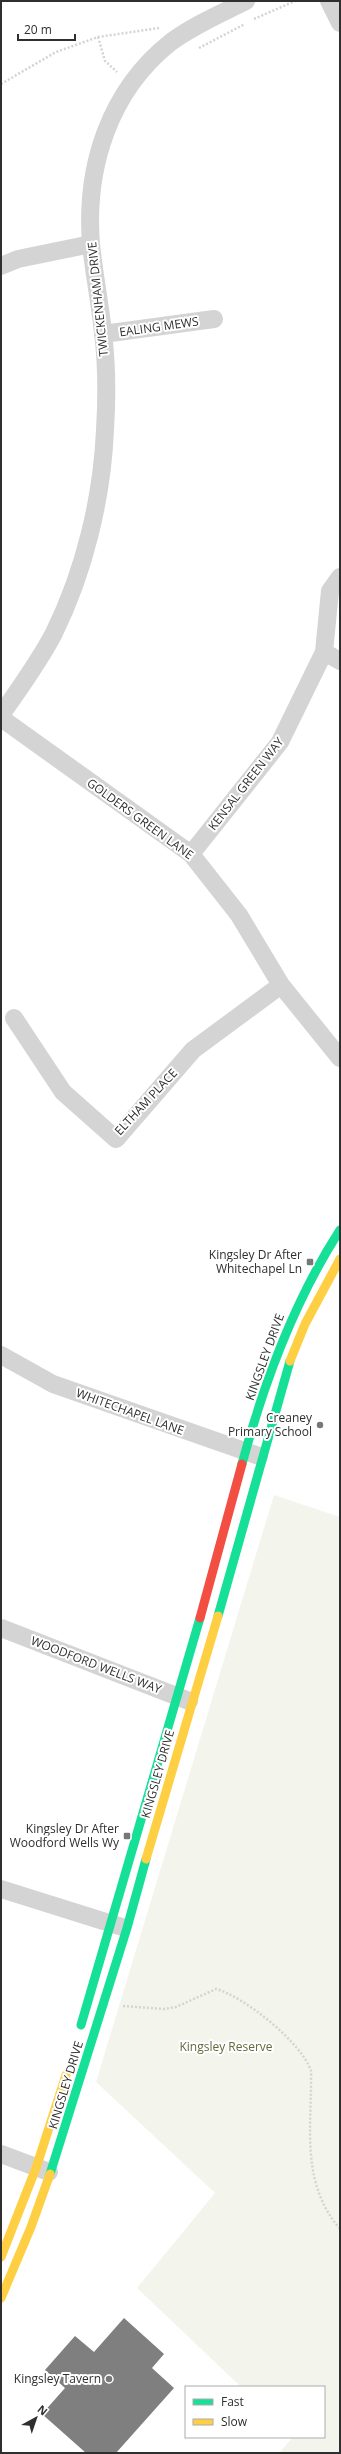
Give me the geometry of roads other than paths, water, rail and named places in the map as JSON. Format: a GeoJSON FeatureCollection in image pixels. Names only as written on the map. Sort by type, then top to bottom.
{"type":"FeatureCollection","features":[{"type":"Feature","properties":{"kind":"main road","name":"KINGSLEY DRIVE"},"geometry":{"type":"LineString","coordinates":[[1,2298],[43,2170],[127,1928],[183,1699],[246,1452],[268,1379],[289,1324],[318,1264],[340,1230]]}},
{"type":"Feature","properties":{"kind":"main road","name":"KINGSLEY DRIVE"},"geometry":{"type":"LineString","coordinates":[[79,2032],[109,1924],[151,1787],[183,1699],[222,1604],[295,1349],[320,1293],[340,1259]]}},
{"type":"Feature","properties":{"kind":"main road","name":"KINGSLEY DRIVE"},"geometry":{"type":"LineString","coordinates":[[1,2257],[43,2170],[68,2068]]}},
{"type":"Feature","properties":{"kind":"street","name":"TWICKENHAM DRIVE"},"geometry":{"type":"LineString","coordinates":[[1,715],[53,634],[74,583],[92,524],[105,432],[103,334],[91,244],[91,196],[97,155],[112,116],[134,80],[151,60],[182,35],[246,1]]}},
{"type":"Feature","properties":{"kind":"street"},"geometry":{"type":"LineString","coordinates":[[329,1],[340,23]]}},
{"type":"Feature","properties":{"kind":"street"},"geometry":{"type":"LineString","coordinates":[[1,266],[18,258],[91,244]]}},
{"type":"Feature","properties":{"kind":"street","name":"EALING MEWS"},"geometry":{"type":"LineString","coordinates":[[103,334],[214,319]]}},
{"type":"Feature","properties":{"kind":"street","name":"KENSAL GREEN WAY"},"geometry":{"type":"LineString","coordinates":[[191,854],[280,742],[324,652],[330,591],[340,576]]}},
{"type":"Feature","properties":{"kind":"street"},"geometry":{"type":"LineString","coordinates":[[324,652],[340,661]]}},
{"type":"Feature","properties":{"kind":"street","name":"GOLDERS GREEN LANE"},"geometry":{"type":"LineString","coordinates":[[1,718],[191,854],[239,915],[281,985],[340,1058]]}},
{"type":"Feature","properties":{"kind":"street","name":"ELTHAM PLACE"},"geometry":{"type":"LineString","coordinates":[[14,1018],[63,1092],[116,1139],[193,1050],[281,985]]}},
{"type":"Feature","properties":{"kind":"street","name":"WHITECHAPEL LANE"},"geometry":{"type":"LineString","coordinates":[[1,1354],[53,1384],[264,1458]]}},
{"type":"Feature","properties":{"kind":"street","name":"WOODFORD WELLS WAY"},"geometry":{"type":"LineString","coordinates":[[1,1628],[183,1699]]}},
{"type":"Feature","properties":{"kind":"street"},"geometry":{"type":"LineString","coordinates":[[1,1889],[109,1924],[127,1928]]}},
{"type":"Feature","properties":{"kind":"street"},"geometry":{"type":"LineString","coordinates":[[1,2154],[43,2170]]}},
{"type":"Feature","properties":{"kind":"place","name":"Kingsley Dr After Whitechapel Ln"},"geometry":{"type":"Point","coordinates":[310,1262]}},
{"type":"Feature","properties":{"kind":"place","name":"Creaney Primary School"},"geometry":{"type":"Point","coordinates":[320,1425]}},
{"type":"Feature","properties":{"kind":"place","name":"Kingsley Dr After Woodford Wells Wy"},"geometry":{"type":"Point","coordinates":[127,1836]}},
{"type":"Feature","properties":{"kind":"place","name":"Kingsley Tavern"},"geometry":{"type":"Point","coordinates":[109,2379]}},
{"type":"Feature","properties":{"kind":"park label","name":"Kingsley Reserve"},"geometry":{"type":"Point","coordinates":[226,2047]}}]}
